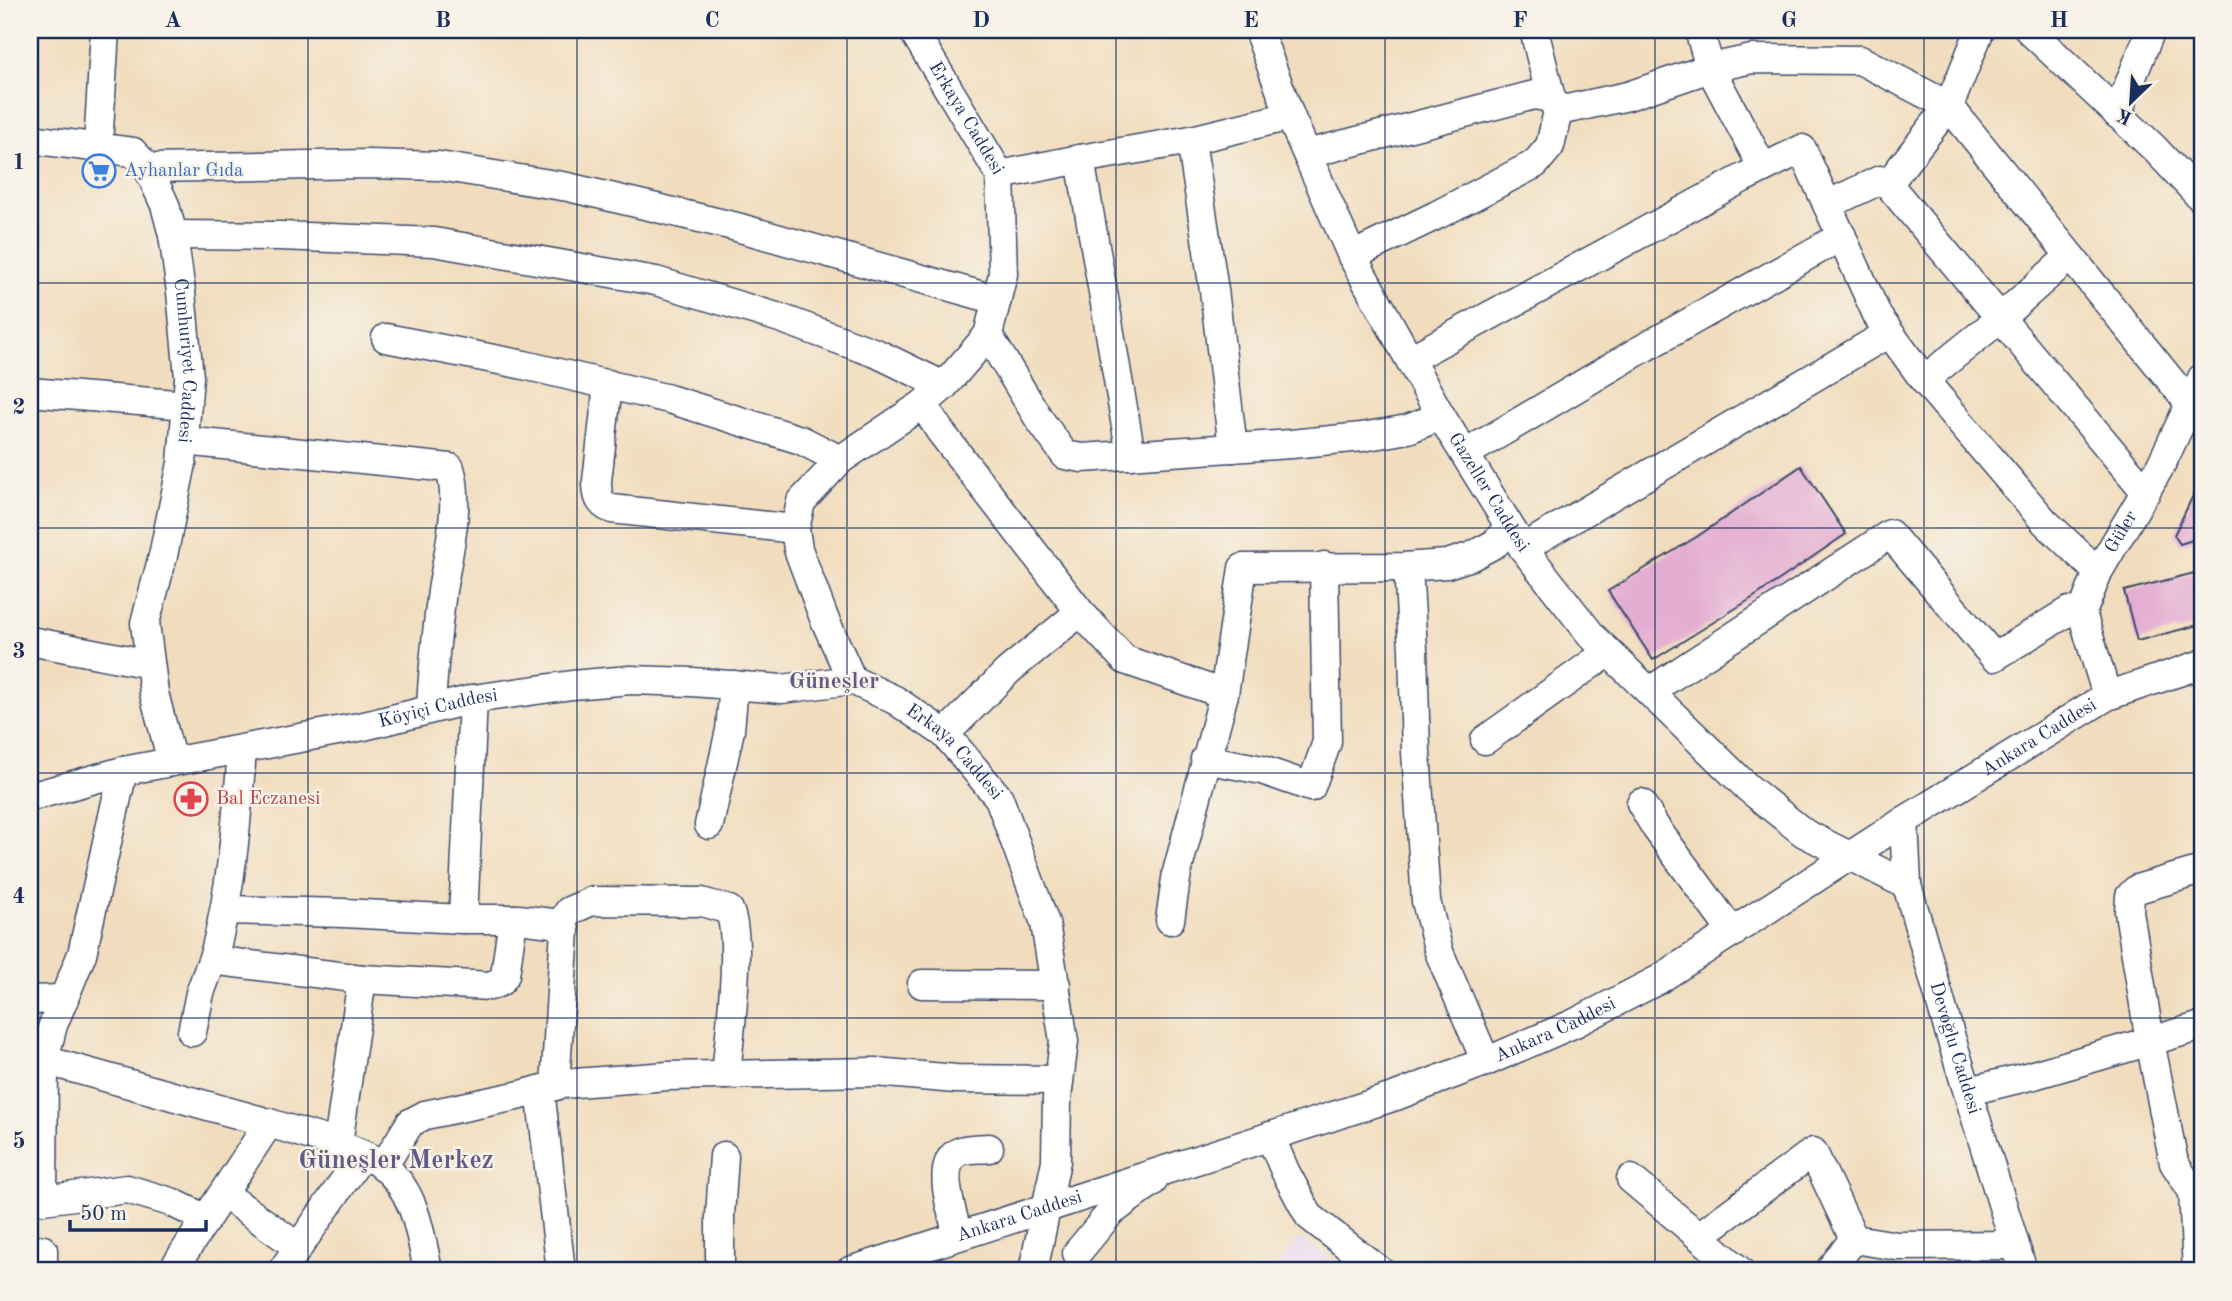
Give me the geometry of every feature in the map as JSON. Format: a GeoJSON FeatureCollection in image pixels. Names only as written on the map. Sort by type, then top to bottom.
{"type":"FeatureCollection","features":[{"type":"Feature","properties":{"kind":"street"},"geometry":{"type":"LineString","coordinates":[[98,147],[105,30]]}},
{"type":"Feature","properties":{"kind":"street","name":"Erkaya Caddesi"},"geometry":{"type":"LineString","coordinates":[[795,529],[802,502],[840,460],[933,395],[988,335],[1003,274],[1000,175],[913,30]]}},
{"type":"Feature","properties":{"kind":"street","name":"Gazeller Caddesi"},"geometry":{"type":"LineString","coordinates":[[1258,30],[1290,116],[1352,256],[1441,416],[1515,538],[1592,636],[1748,788],[1804,833],[1907,885]]}},
{"type":"Feature","properties":{"kind":"street"},"geometry":{"type":"LineString","coordinates":[[1352,256],[1535,164],[1550,146],[1555,104],[1534,30]]}},
{"type":"Feature","properties":{"kind":"street"},"geometry":{"type":"LineString","coordinates":[[1699,30],[1710,68],[1763,168]]}},
{"type":"Feature","properties":{"kind":"street"},"geometry":{"type":"LineString","coordinates":[[1888,184],[1949,106],[1980,30]]}},
{"type":"Feature","properties":{"kind":"street"},"geometry":{"type":"LineString","coordinates":[[2029,30],[2155,149],[2202,199]]}},
{"type":"Feature","properties":{"kind":"street"},"geometry":{"type":"LineString","coordinates":[[2117,114],[2151,30]]}},
{"type":"Feature","properties":{"kind":"street"},"geometry":{"type":"LineString","coordinates":[[1307,154],[1534,95],[1555,104],[1628,96],[1710,68],[1752,59],[1860,60],[1949,106],[2189,403]]}},
{"type":"Feature","properties":{"kind":"street"},"geometry":{"type":"LineString","coordinates":[[1000,175],[1191,140],[1290,116]]}},
{"type":"Feature","properties":{"kind":"street"},"geometry":{"type":"LineString","coordinates":[[30,139],[133,152],[148,168],[368,164],[439,166],[568,187],[733,226],[997,299]]}},
{"type":"Feature","properties":{"kind":"street"},"geometry":{"type":"LineString","coordinates":[[1191,140],[1214,290],[1233,448]]}},
{"type":"Feature","properties":{"kind":"street"},"geometry":{"type":"LineString","coordinates":[[1410,359],[1802,149],[1878,317],[1924,380],[2045,522],[2098,572]]}},
{"type":"Feature","properties":{"kind":"street"},"geometry":{"type":"LineString","coordinates":[[1080,159],[1131,455]]}},
{"type":"Feature","properties":{"kind":"street","name":"Cumhuriyet Caddesi"},"geometry":{"type":"LineString","coordinates":[[148,168],[165,205],[173,235],[189,377],[182,463],[163,556],[145,623],[154,693],[172,762]]}},
{"type":"Feature","properties":{"kind":"street"},"geometry":{"type":"LineString","coordinates":[[1827,205],[1880,180],[1888,184],[2146,492]]}},
{"type":"Feature","properties":{"kind":"street"},"geometry":{"type":"LineString","coordinates":[[173,235],[434,242],[656,281],[780,318],[878,354],[933,395],[940,431],[1080,611],[1125,660],[1224,694]]}},
{"type":"Feature","properties":{"kind":"street"},"geometry":{"type":"LineString","coordinates":[[1465,454],[1635,353],[1842,236]]}},
{"type":"Feature","properties":{"kind":"street"},"geometry":{"type":"LineString","coordinates":[[1924,380],[2070,256]]}},
{"type":"Feature","properties":{"kind":"street"},"geometry":{"type":"LineString","coordinates":[[1170,920],[1177,872],[1224,694],[1244,568],[1408,567],[1447,564],[1472,556],[1496,543],[1515,538],[1889,332]]}},
{"type":"Feature","properties":{"kind":"street"},"geometry":{"type":"LineString","coordinates":[[988,335],[1039,419],[1065,455],[1082,458],[1291,444],[1408,429],[1441,416]]}},
{"type":"Feature","properties":{"kind":"street"},"geometry":{"type":"LineString","coordinates":[[386,338],[524,365],[669,399],[801,440],[840,460]]}},
{"type":"Feature","properties":{"kind":"street","name":"Güler"},"geometry":{"type":"LineString","coordinates":[[2082,613],[2098,572],[2161,466],[2202,378]]}},
{"type":"Feature","properties":{"kind":"street"},"geometry":{"type":"LineString","coordinates":[[608,384],[597,481],[597,494],[602,503],[612,509],[795,529],[798,549],[824,618],[852,680]]}},
{"type":"Feature","properties":{"kind":"street"},"geometry":{"type":"LineString","coordinates":[[30,392],[187,405]]}},
{"type":"Feature","properties":{"kind":"street"},"geometry":{"type":"LineString","coordinates":[[184,441],[450,468],[454,481],[452,519],[435,647],[431,708]]}},
{"type":"Feature","properties":{"kind":"street"},"geometry":{"type":"LineString","coordinates":[[1650,691],[1890,534],[1994,657],[2069,611],[2082,613],[2107,695]]}},
{"type":"Feature","properties":{"kind":"street"},"geometry":{"type":"LineString","coordinates":[[1205,759],[1262,770],[1311,787],[1327,742],[1324,566]]}},
{"type":"Feature","properties":{"kind":"street"},"geometry":{"type":"LineString","coordinates":[[1408,567],[1426,901],[1439,952],[1486,1062]]}},
{"type":"Feature","properties":{"kind":"street"},"geometry":{"type":"LineString","coordinates":[[945,734],[1009,671],[1080,611]]}},
{"type":"Feature","properties":{"kind":"street"},"geometry":{"type":"LineString","coordinates":[[30,641],[150,664]]}},
{"type":"Feature","properties":{"kind":"street"},"geometry":{"type":"LineString","coordinates":[[1485,740],[1608,652]]}},
{"type":"Feature","properties":{"kind":"street","name":"Ankara Caddesi"},"geometry":{"type":"LineString","coordinates":[[850,1271],[1396,1096],[1486,1062],[1575,1023],[1658,980],[1904,821],[2107,695],[2202,664]]}},
{"type":"Feature","properties":{"kind":"street","name":"Köyiçi Caddesi"},"geometry":{"type":"LineString","coordinates":[[30,797],[123,771],[364,726],[473,699],[630,680],[782,689],[852,680]]}},
{"type":"Feature","properties":{"kind":"street","name":"Erkaya Caddesi"},"geometry":{"type":"LineString","coordinates":[[852,680],[895,699],[945,734],[999,798],[1045,923],[1064,1041],[1059,1080],[1056,1161],[1033,1271]]}},
{"type":"Feature","properties":{"kind":"street"},"geometry":{"type":"LineString","coordinates":[[709,825],[730,730],[734,685]]}},
{"type":"Feature","properties":{"kind":"street"},"geometry":{"type":"LineString","coordinates":[[464,919],[473,699]]}},
{"type":"Feature","properties":{"kind":"street"},"geometry":{"type":"LineString","coordinates":[[192,1032],[200,993],[226,910],[242,750]]}},
{"type":"Feature","properties":{"kind":"street"},"geometry":{"type":"LineString","coordinates":[[123,771],[82,954],[53,1025],[44,1060],[36,1113],[43,1200],[127,1189],[171,1202],[206,1219]]}},
{"type":"Feature","properties":{"kind":"street"},"geometry":{"type":"LineString","coordinates":[[1641,803],[1656,828],[1734,933]]}},
{"type":"Feature","properties":{"kind":"street","name":"Devoğlu Caddesi"},"geometry":{"type":"LineString","coordinates":[[1904,821],[1907,885],[2018,1258]]}},
{"type":"Feature","properties":{"kind":"street"},"geometry":{"type":"LineString","coordinates":[[2197,1271],[2198,1191],[2174,1163],[2129,912],[2130,896],[2137,889],[2202,870]]}},
{"type":"Feature","properties":{"kind":"street"},"geometry":{"type":"LineString","coordinates":[[561,925],[569,911],[592,901],[702,902],[729,910],[733,919],[734,969],[726,1075]]}},
{"type":"Feature","properties":{"kind":"street"},"geometry":{"type":"LineString","coordinates":[[226,910],[513,919],[561,925],[565,930],[547,1088],[561,1271]]}},
{"type":"Feature","properties":{"kind":"street"},"geometry":{"type":"LineString","coordinates":[[215,952],[219,961],[362,979],[490,986],[500,982],[505,975],[513,919]]}},
{"type":"Feature","properties":{"kind":"street"},"geometry":{"type":"LineString","coordinates":[[361,1155],[362,979]]}},
{"type":"Feature","properties":{"kind":"street"},"geometry":{"type":"LineString","coordinates":[[922,984],[1056,985]]}},
{"type":"Feature","properties":{"kind":"street"},"geometry":{"type":"LineString","coordinates":[[30,1000],[64,999]]}},
{"type":"Feature","properties":{"kind":"street"},"geometry":{"type":"LineString","coordinates":[[1969,1091],[2202,1026]]}},
{"type":"Feature","properties":{"kind":"street"},"geometry":{"type":"LineString","coordinates":[[44,1060],[269,1123],[361,1155],[399,1181],[412,1201],[428,1271]]}},
{"type":"Feature","properties":{"kind":"street"},"geometry":{"type":"LineString","coordinates":[[282,1271],[361,1155],[425,1115],[547,1088],[668,1076],[875,1072],[956,1079],[1059,1080]]}},
{"type":"Feature","properties":{"kind":"street"},"geometry":{"type":"LineString","coordinates":[[183,1267],[206,1219],[269,1123]]}},
{"type":"Feature","properties":{"kind":"street"},"geometry":{"type":"LineString","coordinates":[[1270,1136],[1309,1216],[1380,1271]]}},
{"type":"Feature","properties":{"kind":"street"},"geometry":{"type":"LineString","coordinates":[[958,1235],[944,1178],[948,1166],[953,1156],[961,1151],[989,1148]]}},
{"type":"Feature","properties":{"kind":"street"},"geometry":{"type":"LineString","coordinates":[[1699,1236],[1813,1152],[1854,1239]]}},
{"type":"Feature","properties":{"kind":"street"},"geometry":{"type":"LineString","coordinates":[[720,1271],[724,1156]]}},
{"type":"Feature","properties":{"kind":"street"},"geometry":{"type":"LineString","coordinates":[[1056,1161],[1076,1200],[1073,1262]]}},
{"type":"Feature","properties":{"kind":"street"},"geometry":{"type":"LineString","coordinates":[[1073,1262],[1110,1213],[1173,1166]]}},
{"type":"Feature","properties":{"kind":"street"},"geometry":{"type":"LineString","coordinates":[[1631,1179],[1740,1271]]}},
{"type":"Feature","properties":{"kind":"street"},"geometry":{"type":"LineString","coordinates":[[224,1194],[298,1247]]}},
{"type":"Feature","properties":{"kind":"street"},"geometry":{"type":"LineString","coordinates":[[1854,1239],[2018,1258]]}},
{"type":"Feature","properties":{"kind":"street"},"geometry":{"type":"LineString","coordinates":[[1829,1271],[1854,1239]]}},
{"type":"Feature","properties":{"kind":"street"},"geometry":{"type":"LineString","coordinates":[[30,1251],[43,1250],[43,1271]]}},
{"type":"Feature","properties":{"kind":"shaded area"},"geometry":{"type":"Polygon","coordinates":[[[1299,1237],[1347,1271],[1273,1271],[1299,1237]]]}},
{"type":"Feature","properties":{"kind":"building"},"geometry":{"type":"Polygon","coordinates":[[[1801,466],[1846,534],[1757,595],[1653,660],[1608,591],[1698,536],[1801,466]]]}},
{"type":"Feature","properties":{"kind":"building"},"geometry":{"type":"Polygon","coordinates":[[[2202,477],[2202,537],[2180,544],[2174,535],[2202,477]]]}},
{"type":"Feature","properties":{"kind":"building"},"geometry":{"type":"Polygon","coordinates":[[[2202,571],[2202,624],[2137,641],[2124,591],[2202,571]]]}},
{"type":"Feature","properties":{"kind":"place","name":"Ayhanlar Gıda"},"geometry":{"type":"Point","coordinates":[99,171]}},
{"type":"Feature","properties":{"kind":"place","name":"Bal Eczanesi"},"geometry":{"type":"Point","coordinates":[191,799]}},
{"type":"Feature","properties":{"kind":"district","name":"Güneşler"},"geometry":{"type":"Point","coordinates":[834,681]}},
{"type":"Feature","properties":{"kind":"district","name":"Güneşler Merkez"},"geometry":{"type":"Point","coordinates":[396,1161]}}]}
